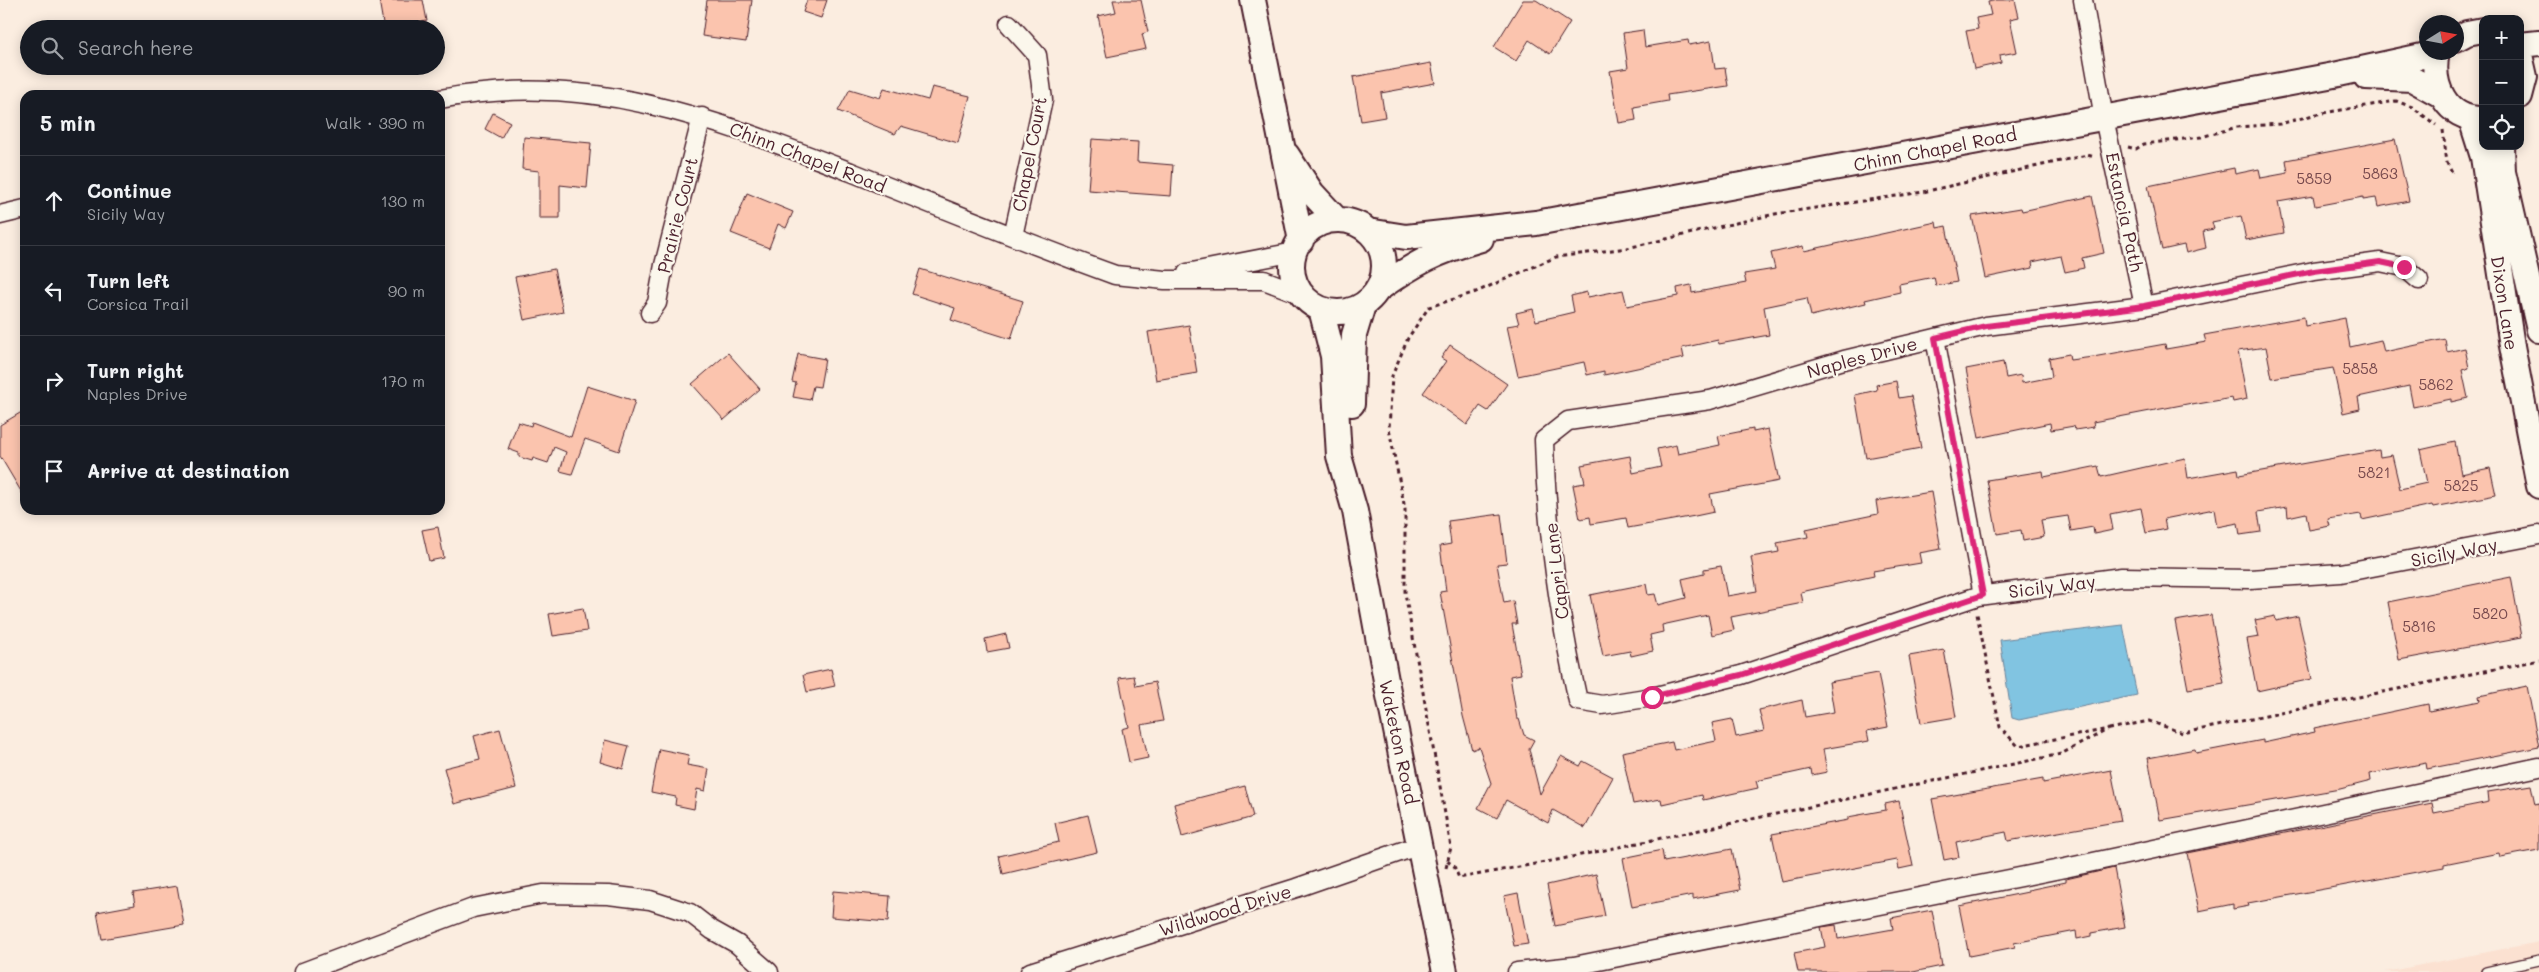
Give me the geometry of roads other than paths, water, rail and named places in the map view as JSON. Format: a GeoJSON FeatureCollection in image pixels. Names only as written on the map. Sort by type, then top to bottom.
{"type":"FeatureCollection","features":[{"type":"Feature","properties":{"kind":"street"},"geometry":{"type":"LineString","coordinates":[[1252,0],[1282,147],[1298,246],[1293,274],[1312,302],[1344,312],[1370,297],[1382,281],[1383,260],[1381,249],[1368,231],[1348,221],[1337,220],[1315,226],[1298,246]]}},
{"type":"Feature","properties":{"kind":"street","name":"Estancia Path"},"geometry":{"type":"LineString","coordinates":[[2082,0],[2104,118],[2112,148],[2144,306]]}},
{"type":"Feature","properties":{"kind":"street","name":"Chapel Court"},"geometry":{"type":"LineString","coordinates":[[1009,24],[1037,55],[1043,100],[1013,236]]}},
{"type":"Feature","properties":{"kind":"street"},"geometry":{"type":"LineString","coordinates":[[2464,35],[2479,31]]}},
{"type":"Feature","properties":{"kind":"street"},"geometry":{"type":"LineString","coordinates":[[2524,45],[2539,43]]}},
{"type":"Feature","properties":{"kind":"street","name":"Chinn Chapel Road"},"geometry":{"type":"LineString","coordinates":[[1368,231],[1406,237],[1536,223],[2334,75],[2419,57]]}},
{"type":"Feature","properties":{"kind":"street"},"geometry":{"type":"LineString","coordinates":[[2437,60],[2436,83],[2439,94]]}},
{"type":"Feature","properties":{"kind":"street","name":"Chinn Chapel Road"},"geometry":{"type":"LineString","coordinates":[[2334,75],[2412,79],[2439,94],[2460,115],[2477,119]]}},
{"type":"Feature","properties":{"kind":"street","name":"Chinn Chapel Road"},"geometry":{"type":"LineString","coordinates":[[445,98],[499,90],[543,90],[629,99],[702,117],[1115,275],[1165,280],[1264,280],[1312,302]]}},
{"type":"Feature","properties":{"kind":"street","name":"Prairie Court"},"geometry":{"type":"LineString","coordinates":[[650,313],[657,303],[664,266],[702,117]]}},
{"type":"Feature","properties":{"kind":"street","name":"Dixon Lane"},"geometry":{"type":"LineString","coordinates":[[2477,119],[2512,346],[2539,486]]}},
{"type":"Feature","properties":{"kind":"street"},"geometry":{"type":"LineString","coordinates":[[1282,147],[1312,193],[1337,220]]}},
{"type":"Feature","properties":{"kind":"street","name":"Dixon Lane"},"geometry":{"type":"LineString","coordinates":[[2502,150],[2503,172],[2539,330]]}},
{"type":"Feature","properties":{"kind":"street"},"geometry":{"type":"LineString","coordinates":[[0,216],[20,210]]}},
{"type":"Feature","properties":{"kind":"street","name":"Chinn Chapel Road"},"geometry":{"type":"LineString","coordinates":[[1370,297],[1413,264],[1432,255],[1536,223]]}},
{"type":"Feature","properties":{"kind":"street","name":"Chinn Chapel Road"},"geometry":{"type":"LineString","coordinates":[[1165,280],[1191,271],[1298,246]]}},
{"type":"Feature","properties":{"kind":"street","name":"Naples Drive"},"geometry":{"type":"LineString","coordinates":[[1544,440],[1568,422],[1710,400],[1844,360],[1986,326],[2144,306],[2314,271],[2380,262],[2404,267],[2419,280]]}},
{"type":"Feature","properties":{"kind":"street","name":"Waketon Road"},"geometry":{"type":"LineString","coordinates":[[1355,511],[1352,352],[1354,335],[1370,297]]}},
{"type":"Feature","properties":{"kind":"street","name":"Waketon Road"},"geometry":{"type":"LineString","coordinates":[[1312,302],[1333,356],[1339,456],[1355,511],[1387,686],[1445,972]]}},
{"type":"Feature","properties":{"kind":"street"},"geometry":{"type":"LineString","coordinates":[[1935,338],[1978,596]]}},
{"type":"Feature","properties":{"kind":"street","name":"Capri Lane"},"geometry":{"type":"LineString","coordinates":[[1544,440],[1545,478],[1563,632],[1578,701]]}},
{"type":"Feature","properties":{"kind":"street","name":"Sicily Way"},"geometry":{"type":"LineString","coordinates":[[1578,701],[1602,705],[1644,698],[1741,675],[1978,596],[2122,577],[2250,579],[2341,574],[2539,535]]}},
{"type":"Feature","properties":{"kind":"street"},"geometry":{"type":"LineString","coordinates":[[1517,972],[1574,966],[2056,870],[2539,767]]}},
{"type":"Feature","properties":{"kind":"street","name":"Wildwood Drive"},"geometry":{"type":"LineString","coordinates":[[1030,972],[1296,888],[1420,846]]}},
{"type":"Feature","properties":{"kind":"street"},"geometry":{"type":"LineString","coordinates":[[304,972],[473,908],[542,894],[560,894],[608,895],[650,900],[690,913],[712,930],[737,944],[769,972]]}},
{"type":"Feature","properties":{"kind":"lane"},"geometry":{"type":"LineString","coordinates":[[2486,972],[2539,960]]}},
{"type":"Feature","properties":{"kind":"water"},"geometry":{"type":"Polygon","coordinates":[[[2123,625],[2137,695],[2019,720],[2012,718],[2000,640],[2123,625]]]}}]}
